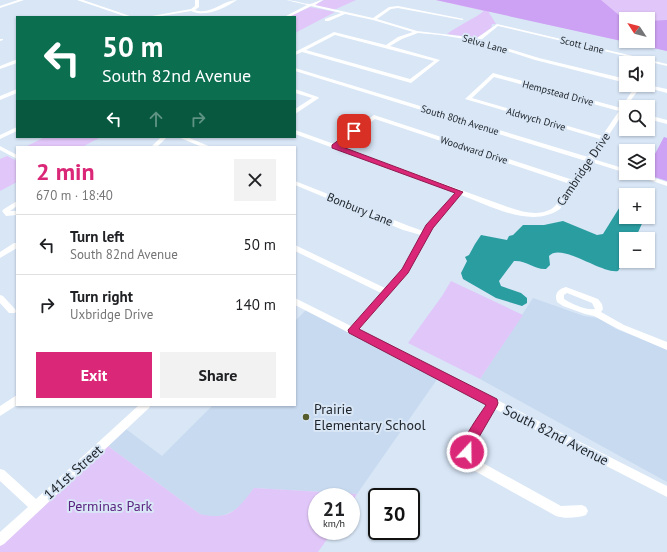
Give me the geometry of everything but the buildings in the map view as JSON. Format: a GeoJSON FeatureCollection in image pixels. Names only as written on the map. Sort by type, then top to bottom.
{"type":"FeatureCollection","features":[{"type":"Feature","properties":{"kind":"street"},"geometry":{"type":"LineString","coordinates":[[0,7],[22,0]]}},
{"type":"Feature","properties":{"kind":"street"},"geometry":{"type":"LineString","coordinates":[[79,0],[128,16]]}},
{"type":"Feature","properties":{"kind":"street"},"geometry":{"type":"LineString","coordinates":[[154,16],[192,10],[197,7],[197,0]]}},
{"type":"Feature","properties":{"kind":"street"},"geometry":{"type":"LineString","coordinates":[[192,10],[197,13],[205,12],[235,0]]}},
{"type":"Feature","properties":{"kind":"street","name":"Selva Lane"},"geometry":{"type":"LineString","coordinates":[[288,0],[374,19],[417,32],[478,40],[537,59],[619,79]]}},
{"type":"Feature","properties":{"kind":"street"},"geometry":{"type":"LineString","coordinates":[[288,16],[321,0]]}},
{"type":"Feature","properties":{"kind":"street"},"geometry":{"type":"LineString","coordinates":[[374,19],[390,8],[398,7],[462,19]]}},
{"type":"Feature","properties":{"kind":"street"},"geometry":{"type":"LineString","coordinates":[[327,20],[344,13]]}},
{"type":"Feature","properties":{"kind":"street","name":"Scott Lane"},"geometry":{"type":"LineString","coordinates":[[478,40],[497,25],[667,65]]}},
{"type":"Feature","properties":{"kind":"street"},"geometry":{"type":"LineString","coordinates":[[386,47],[400,38],[417,32]]}},
{"type":"Feature","properties":{"kind":"street"},"geometry":{"type":"LineString","coordinates":[[296,53],[301,50],[334,33],[438,60],[411,82],[301,50]]}},
{"type":"Feature","properties":{"kind":"street"},"geometry":{"type":"LineString","coordinates":[[0,68],[16,61]]}},
{"type":"Feature","properties":{"kind":"street","name":"South 80th Avenue"},"geometry":{"type":"LineString","coordinates":[[296,69],[619,169]]}},
{"type":"Feature","properties":{"kind":"street","name":"Aldwych Drive"},"geometry":{"type":"LineString","coordinates":[[493,76],[468,99],[604,138]]}},
{"type":"Feature","properties":{"kind":"street","name":"Hempstead Drive"},"geometry":{"type":"LineString","coordinates":[[493,76],[619,109]]}},
{"type":"Feature","properties":{"kind":"street"},"geometry":{"type":"LineString","coordinates":[[655,88],[667,91]]}},
{"type":"Feature","properties":{"kind":"street"},"geometry":{"type":"LineString","coordinates":[[0,98],[16,91]]}},
{"type":"Feature","properties":{"kind":"street"},"geometry":{"type":"LineString","coordinates":[[296,91],[316,98],[296,111]]}},
{"type":"Feature","properties":{"kind":"street","name":"Woodward Drive"},"geometry":{"type":"LineString","coordinates":[[335,146],[374,116],[575,184]]}},
{"type":"Feature","properties":{"kind":"street","name":"Cambridge Drive"},"geometry":{"type":"LineString","coordinates":[[296,132],[514,212],[537,216],[551,212],[558,207],[619,117]]}},
{"type":"Feature","properties":{"kind":"street"},"geometry":{"type":"LineString","coordinates":[[655,119],[667,122]]}},
{"type":"Feature","properties":{"kind":"street"},"geometry":{"type":"LineString","coordinates":[[0,137],[16,129]]}},
{"type":"Feature","properties":{"kind":"street"},"geometry":{"type":"LineString","coordinates":[[155,146],[163,138]]}},
{"type":"Feature","properties":{"kind":"street"},"geometry":{"type":"LineString","coordinates":[[184,138],[205,146]]}},
{"type":"Feature","properties":{"kind":"street"},"geometry":{"type":"LineString","coordinates":[[0,148],[16,156]]}},
{"type":"Feature","properties":{"kind":"street"},"geometry":{"type":"LineString","coordinates":[[654,180],[667,184]]}},
{"type":"Feature","properties":{"kind":"street","name":"Bonbury Lane"},"geometry":{"type":"LineString","coordinates":[[296,183],[406,228],[425,234]]}},
{"type":"Feature","properties":{"kind":"street"},"geometry":{"type":"LineString","coordinates":[[353,330],[405,271],[435,218],[460,192]]}},
{"type":"Feature","properties":{"kind":"street"},"geometry":{"type":"LineString","coordinates":[[16,204],[6,211],[9,214],[16,213]]}},
{"type":"Feature","properties":{"kind":"street"},"geometry":{"type":"LineString","coordinates":[[0,255],[16,245]]}},
{"type":"Feature","properties":{"kind":"street"},"geometry":{"type":"LineString","coordinates":[[296,248],[387,292]]}},
{"type":"Feature","properties":{"kind":"street"},"geometry":{"type":"LineString","coordinates":[[596,313],[599,309],[598,304],[595,301],[572,291],[562,291],[560,294],[560,300],[566,304],[588,312],[596,313],[621,328],[667,346]]}},
{"type":"Feature","properties":{"kind":"street"},"geometry":{"type":"LineString","coordinates":[[0,298],[12,311]]}},
{"type":"Feature","properties":{"kind":"street","name":"South 82nd Avenue"},"geometry":{"type":"LineString","coordinates":[[296,302],[667,492]]}},
{"type":"Feature","properties":{"kind":"street"},"geometry":{"type":"LineString","coordinates":[[0,412],[16,400]]}},
{"type":"Feature","properties":{"kind":"street"},"geometry":{"type":"LineString","coordinates":[[493,403],[467,446],[467,452],[470,460],[560,512],[582,511]]}},
{"type":"Feature","properties":{"kind":"street","name":"141st Street"},"geometry":{"type":"LineString","coordinates":[[0,540],[145,406]]}},
{"type":"Feature","properties":{"kind":"street"},"geometry":{"type":"LineString","coordinates":[[0,474],[35,506]]}},
{"type":"Feature","properties":{"kind":"shaded area"},"geometry":{"type":"Polygon","coordinates":[[[436,0],[601,0],[619,15],[619,40],[436,0]]]}},
{"type":"Feature","properties":{"kind":"shaded area"},"geometry":{"type":"Polygon","coordinates":[[[667,20],[667,51],[653,48],[655,48],[655,21],[667,20]]]}},
{"type":"Feature","properties":{"kind":"shaded area"},"geometry":{"type":"Polygon","coordinates":[[[664,137],[667,138],[667,181],[655,177],[655,154],[664,137]]]}},
{"type":"Feature","properties":{"kind":"shaded area"},"geometry":{"type":"Polygon","coordinates":[[[619,208],[619,224],[642,224],[638,232],[619,232],[620,268],[618,271],[611,271],[572,255],[562,253],[555,253],[549,256],[550,265],[546,269],[538,268],[523,262],[514,261],[499,281],[501,286],[521,293],[527,298],[527,303],[522,306],[496,298],[463,279],[461,273],[467,261],[465,257],[469,255],[481,235],[507,240],[509,236],[513,235],[523,225],[544,225],[563,221],[597,235],[603,234],[619,208]]]}},
{"type":"Feature","properties":{"kind":"shaded area"},"geometry":{"type":"Polygon","coordinates":[[[533,298],[584,316],[598,318],[616,329],[667,349],[667,482],[480,379],[533,298]]]}},
{"type":"Feature","properties":{"kind":"shaded area","name":"Prairie Elementary School"},"geometry":{"type":"Polygon","coordinates":[[[306,310],[438,378],[360,490],[360,488],[308,488],[308,491],[254,488],[245,502],[235,510],[222,516],[211,517],[200,514],[108,446],[126,429],[162,456],[212,406],[296,406],[296,320],[306,310]]]}},
{"type":"Feature","properties":{"kind":"green space"},"geometry":{"type":"Polygon","coordinates":[[[324,0],[356,0],[334,10],[313,5],[324,0]]]}},
{"type":"Feature","properties":{"kind":"green space"},"geometry":{"type":"Polygon","coordinates":[[[436,0],[667,0],[667,51],[654,48],[655,48],[655,12],[619,12],[619,40],[488,11],[496,24],[492,24],[491,28],[477,38],[447,34],[484,11],[436,0]]]}},
{"type":"Feature","properties":{"kind":"green space"},"geometry":{"type":"Polygon","coordinates":[[[310,7],[335,12],[296,32],[296,16],[290,16],[310,7]]]}},
{"type":"Feature","properties":{"kind":"green space"},"geometry":{"type":"Polygon","coordinates":[[[43,138],[99,138],[84,146],[27,146],[43,138]]]}},
{"type":"Feature","properties":{"kind":"green space"},"geometry":{"type":"Polygon","coordinates":[[[7,156],[16,160],[16,183],[0,191],[0,159],[7,156]]]}},
{"type":"Feature","properties":{"kind":"green space"},"geometry":{"type":"Polygon","coordinates":[[[451,281],[523,315],[480,379],[408,343],[451,281]]]}},
{"type":"Feature","properties":{"kind":"green space","name":"Perminas Park"},"geometry":{"type":"Polygon","coordinates":[[[108,446],[200,514],[210,516],[226,515],[237,508],[254,488],[308,491],[308,540],[327,540],[318,552],[0,552],[0,545],[108,446]]]}},
{"type":"Feature","properties":{"kind":"place","name":"Prairie Elementary School"},"geometry":{"type":"Point","coordinates":[306,417]}},
{"type":"Feature","properties":{"kind":"route"},"geometry":{"type":"LineString","coordinates":[[354,131],[335,146],[460,192],[435,218],[405,271],[353,330],[493,403],[484,415],[469,442],[467,452]]}}]}
